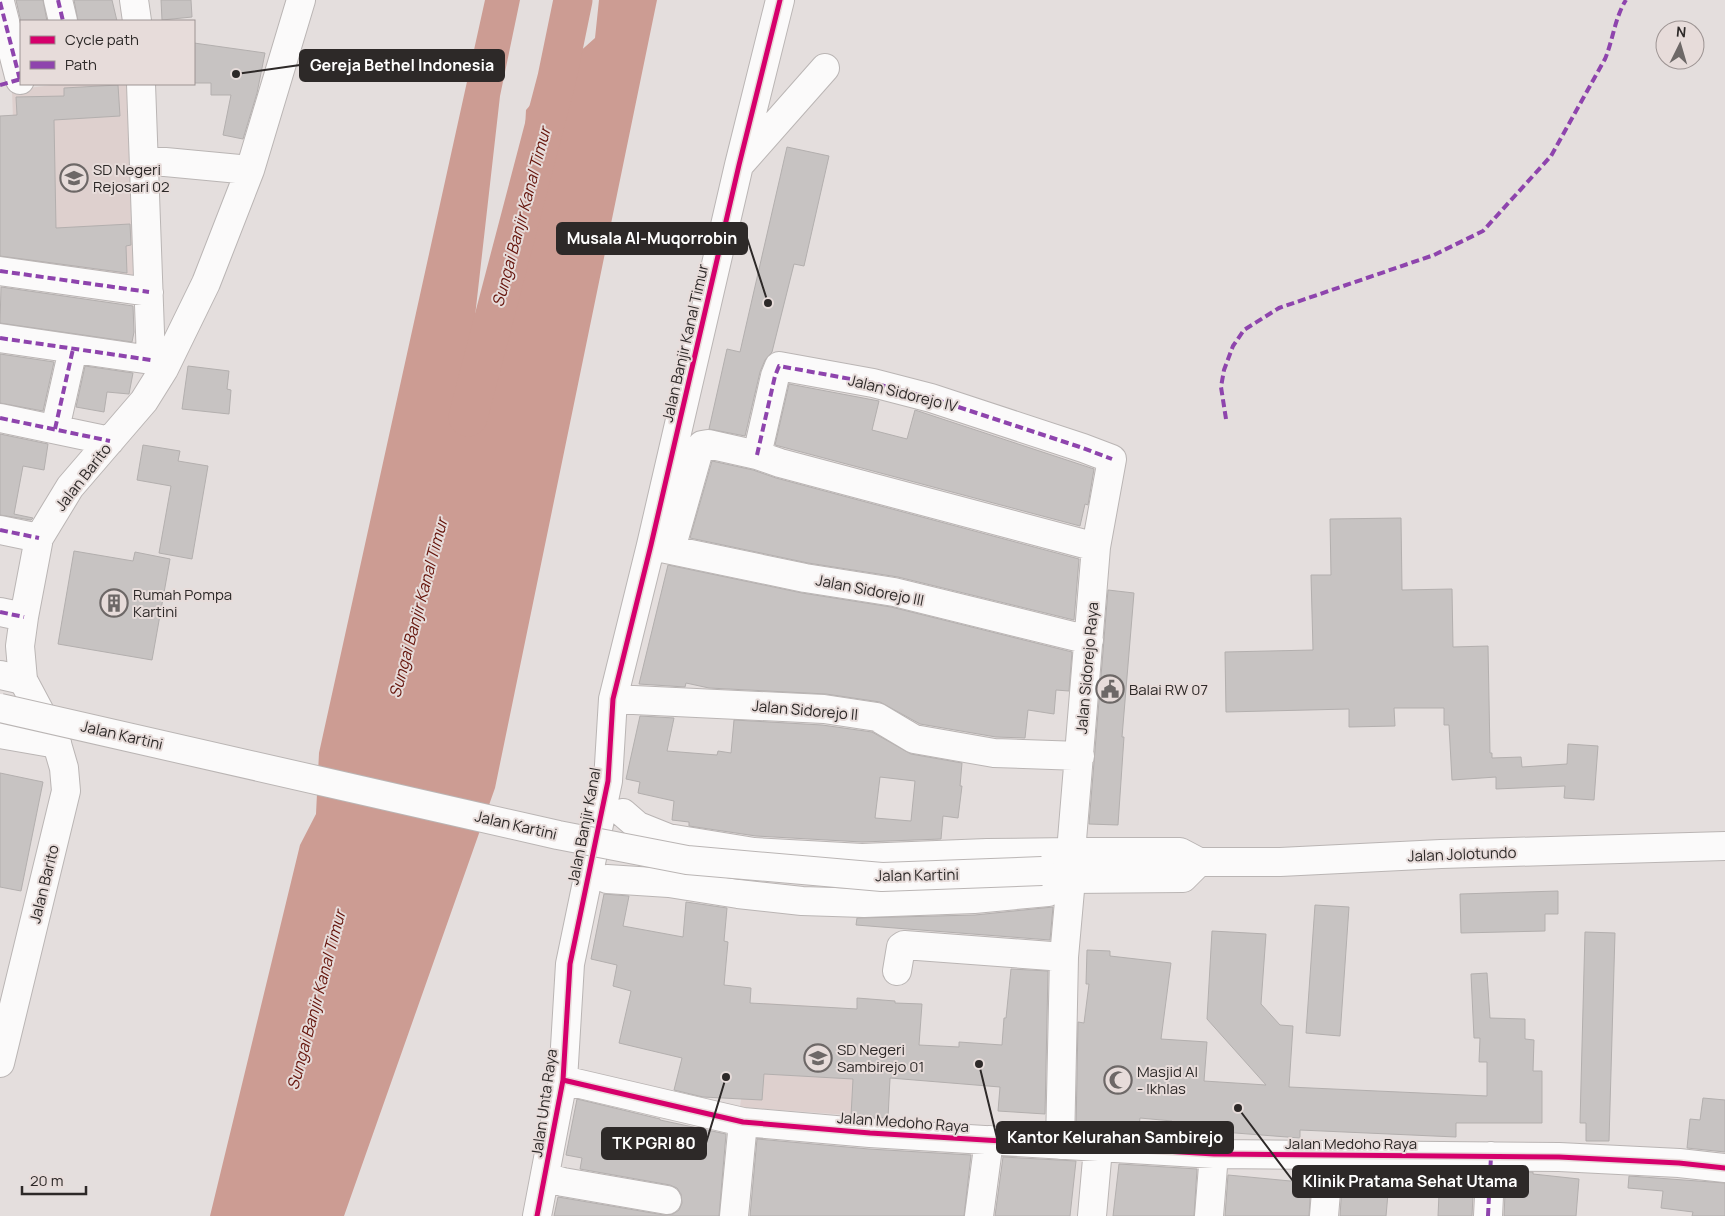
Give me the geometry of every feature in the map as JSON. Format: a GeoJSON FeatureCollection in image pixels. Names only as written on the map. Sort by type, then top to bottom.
{"type":"FeatureCollection","features":[{"type":"Feature","properties":{"kind":"street"},"geometry":{"type":"LineString","coordinates":[[58,0],[63,20]]}},
{"type":"Feature","properties":{"kind":"street"},"geometry":{"type":"LineString","coordinates":[[134,0],[137,20]]}},
{"type":"Feature","properties":{"kind":"street","name":"Jalan Barito"},"geometry":{"type":"LineString","coordinates":[[0,1063],[66,791],[64,768],[57,744],[11,678],[20,646],[12,614],[39,538],[70,487],[144,401],[157,365],[206,283],[250,170],[301,0]]}},
{"type":"Feature","properties":{"kind":"street","name":"Jalan Banjir Kanal Timur"},"geometry":{"type":"LineString","coordinates":[[661,547],[739,165],[780,0]]}},
{"type":"Feature","properties":{"kind":"street"},"geometry":{"type":"LineString","coordinates":[[0,2],[14,81]]}},
{"type":"Feature","properties":{"kind":"street"},"geometry":{"type":"LineString","coordinates":[[739,165],[825,68]]}},
{"type":"Feature","properties":{"kind":"street"},"geometry":{"type":"LineString","coordinates":[[0,338],[73,348],[157,365],[149,292],[141,85]]}},
{"type":"Feature","properties":{"kind":"street"},"geometry":{"type":"LineString","coordinates":[[144,160],[250,170]]}},
{"type":"Feature","properties":{"kind":"street"},"geometry":{"type":"LineString","coordinates":[[0,271],[149,292]]}},
{"type":"Feature","properties":{"kind":"street"},"geometry":{"type":"LineString","coordinates":[[55,429],[73,348]]}},
{"type":"Feature","properties":{"kind":"street","name":"Jalan Sidorejo IV"},"geometry":{"type":"LineString","coordinates":[[757,455],[774,376],[779,366],[873,383],[931,398],[1112,459]]}},
{"type":"Feature","properties":{"kind":"street"},"geometry":{"type":"LineString","coordinates":[[0,418],[110,441]]}},
{"type":"Feature","properties":{"kind":"street"},"geometry":{"type":"LineString","coordinates":[[661,547],[702,444],[757,455],[780,463],[1096,547]]}},
{"type":"Feature","properties":{"kind":"street","name":"Jalan Sidorejo Raya"},"geometry":{"type":"LineString","coordinates":[[1072,879],[1071,852],[1096,547],[1112,459]]}},
{"type":"Feature","properties":{"kind":"street"},"geometry":{"type":"LineString","coordinates":[[0,530],[39,538]]}},
{"type":"Feature","properties":{"kind":"street","name":"Jalan Sidorejo III"},"geometry":{"type":"LineString","coordinates":[[661,547],[805,578],[894,592],[1089,640]]}},
{"type":"Feature","properties":{"kind":"street","name":"Jalan Banjir Kanal"},"geometry":{"type":"LineString","coordinates":[[570,964],[608,782],[613,698],[661,547]]}},
{"type":"Feature","properties":{"kind":"street","name":"Jalan Sidorejo II"},"geometry":{"type":"LineString","coordinates":[[613,698],[824,709],[877,717],[914,740],[994,752],[1080,756]]}},
{"type":"Feature","properties":{"kind":"street","name":"Jalan Kartini"},"geometry":{"type":"LineString","coordinates":[[0,708],[558,835],[687,860],[882,877],[1042,871]]}},
{"type":"Feature","properties":{"kind":"street"},"geometry":{"type":"LineString","coordinates":[[0,734],[57,744]]}},
{"type":"Feature","properties":{"kind":"street","name":"Jalan Banjir Kanal"},"geometry":{"type":"LineString","coordinates":[[608,782],[623,813],[638,826],[668,838],[754,852],[862,858],[1071,852]]}},
{"type":"Feature","properties":{"kind":"street"},"geometry":{"type":"LineString","coordinates":[[623,813],[607,879],[669,883],[738,894],[802,901],[864,903],[974,899],[1048,892],[1072,879]]}},
{"type":"Feature","properties":{"kind":"street","name":"Jalan Jolotundo"},"geometry":{"type":"LineString","coordinates":[[1071,852],[1180,852],[1199,862],[1280,862],[1441,854],[1725,846]]}},
{"type":"Feature","properties":{"kind":"street"},"geometry":{"type":"LineString","coordinates":[[1042,871],[1071,852]]}},
{"type":"Feature","properties":{"kind":"street"},"geometry":{"type":"LineString","coordinates":[[1042,871],[1072,879],[1183,878],[1199,862]]}},
{"type":"Feature","properties":{"kind":"street","name":"Jalan Banjir Kanal"},"geometry":{"type":"LineString","coordinates":[[584,895],[607,879]]}},
{"type":"Feature","properties":{"kind":"street"},"geometry":{"type":"LineString","coordinates":[[1060,1145],[1064,957],[1072,879]]}},
{"type":"Feature","properties":{"kind":"street"},"geometry":{"type":"LineString","coordinates":[[896,971],[901,947],[904,945],[1064,957]]}},
{"type":"Feature","properties":{"kind":"street","name":"Jalan Unta Raya"},"geometry":{"type":"LineString","coordinates":[[537,1216],[563,1080],[570,964]]}},
{"type":"Feature","properties":{"kind":"street","name":"Jalan Medoho Raya"},"geometry":{"type":"LineString","coordinates":[[563,1080],[744,1122],[870,1133],[1214,1154],[1491,1156],[1679,1163],[1725,1168]]}},
{"type":"Feature","properties":{"kind":"street"},"geometry":{"type":"LineString","coordinates":[[734,1216],[744,1122]]}},
{"type":"Feature","properties":{"kind":"street"},"geometry":{"type":"LineString","coordinates":[[979,1216],[989,1140]]}},
{"type":"Feature","properties":{"kind":"street"},"geometry":{"type":"LineString","coordinates":[[1092,1216],[1098,1148]]}},
{"type":"Feature","properties":{"kind":"street"},"geometry":{"type":"LineString","coordinates":[[1209,1216],[1214,1154]]}},
{"type":"Feature","properties":{"kind":"street"},"geometry":{"type":"LineString","coordinates":[[1324,1216],[1330,1156]]}},
{"type":"Feature","properties":{"kind":"street"},"geometry":{"type":"LineString","coordinates":[[1488,1216],[1491,1156]]}},
{"type":"Feature","properties":{"kind":"street"},"geometry":{"type":"LineString","coordinates":[[545,1177],[563,1182],[667,1200]]}},
{"type":"Feature","properties":{"kind":"shaded area","name":"SD Negeri Rejosari 02"},"geometry":{"type":"Polygon","coordinates":[[[52,85],[128,85],[140,281],[18,266],[12,90],[52,85]]]}},
{"type":"Feature","properties":{"kind":"shaded area","name":"SD Negeri Sambirejo 01"},"geometry":{"type":"Polygon","coordinates":[[[857,998],[895,1001],[888,1118],[740,1107],[741,1099],[762,1042],[764,1003],[857,1009],[857,998]]]}},
{"type":"Feature","properties":{"kind":"water"},"geometry":{"type":"Polygon","coordinates":[[[485,0],[520,0],[500,96],[468,378],[491,358],[491,304],[500,269],[525,234],[529,215],[524,147],[526,110],[567,63],[595,38],[599,0],[657,0],[495,788],[344,1216],[210,1216],[300,845],[316,814],[319,753],[485,0]]]}},
{"type":"Feature","properties":{"kind":"building"},"geometry":{"type":"Polygon","coordinates":[[[16,0],[43,0],[47,20],[21,20],[16,0]]]}},
{"type":"Feature","properties":{"kind":"building"},"geometry":{"type":"Polygon","coordinates":[[[74,0],[112,0],[117,20],[78,20],[74,0]]]}},
{"type":"Feature","properties":{"kind":"building"},"geometry":{"type":"Polygon","coordinates":[[[161,0],[191,0],[192,17],[162,20],[161,0]]]}},
{"type":"Feature","properties":{"kind":"building"},"geometry":{"type":"Polygon","coordinates":[[[195,43],[265,53],[257,93],[243,139],[223,135],[231,95],[211,95],[211,83],[195,83],[195,43]]]}},
{"type":"Feature","properties":{"kind":"building"},"geometry":{"type":"Polygon","coordinates":[[[118,85],[120,116],[54,120],[56,228],[130,224],[131,245],[126,246],[127,273],[0,256],[0,116],[17,115],[16,97],[64,96],[64,88],[118,85]]]}},
{"type":"Feature","properties":{"kind":"building"},"geometry":{"type":"Polygon","coordinates":[[[787,147],[829,156],[804,266],[794,264],[772,352],[765,360],[760,372],[745,436],[709,429],[727,349],[740,352],[787,147]]]}},
{"type":"Feature","properties":{"kind":"building"},"geometry":{"type":"Polygon","coordinates":[[[1,287],[133,306],[134,332],[132,342],[0,323],[1,287]]]}},
{"type":"Feature","properties":{"kind":"building"},"geometry":{"type":"Polygon","coordinates":[[[0,354],[54,362],[43,411],[0,403],[0,354]]]}},
{"type":"Feature","properties":{"kind":"building"},"geometry":{"type":"Polygon","coordinates":[[[85,366],[133,373],[129,394],[107,392],[104,412],[76,407],[85,366]]]}},
{"type":"Feature","properties":{"kind":"building"},"geometry":{"type":"Polygon","coordinates":[[[188,366],[229,371],[227,389],[231,390],[229,414],[182,409],[188,366]]]}},
{"type":"Feature","properties":{"kind":"building"},"geometry":{"type":"Polygon","coordinates":[[[789,384],[879,401],[872,430],[907,439],[915,410],[1094,469],[1088,505],[1085,504],[1080,526],[775,445],[789,384]]]}},
{"type":"Feature","properties":{"kind":"building"},"geometry":{"type":"Polygon","coordinates":[[[0,434],[48,444],[44,470],[23,466],[14,514],[33,518],[31,520],[0,515],[0,434]]]}},
{"type":"Feature","properties":{"kind":"building"},"geometry":{"type":"Polygon","coordinates":[[[143,445],[180,451],[178,461],[208,466],[192,559],[159,553],[171,486],[137,480],[143,445]]]}},
{"type":"Feature","properties":{"kind":"building"},"geometry":{"type":"Polygon","coordinates":[[[712,461],[753,470],[776,478],[1079,559],[1074,620],[898,577],[808,563],[690,538],[712,461]]]}},
{"type":"Feature","properties":{"kind":"building"},"geometry":{"type":"Polygon","coordinates":[[[1401,518],[1402,590],[1452,589],[1453,647],[1488,646],[1490,753],[1492,753],[1492,758],[1521,757],[1522,767],[1567,764],[1568,744],[1598,746],[1594,800],[1564,798],[1565,786],[1496,789],[1496,777],[1452,780],[1449,725],[1444,725],[1444,708],[1394,708],[1395,726],[1349,727],[1349,709],[1226,712],[1225,652],[1313,650],[1311,575],[1331,575],[1330,519],[1401,518]]]}},
{"type":"Feature","properties":{"kind":"building","name":"Rumah Pompa Kartini"},"geometry":{"type":"Polygon","coordinates":[[[74,551],[133,561],[135,552],[170,559],[152,660],[58,644],[74,551]]]}},
{"type":"Feature","properties":{"kind":"building"},"geometry":{"type":"Polygon","coordinates":[[[668,565],[802,593],[891,607],[1072,652],[1069,691],[1056,690],[1054,714],[1028,710],[1025,738],[996,737],[920,724],[880,702],[826,694],[709,688],[686,683],[685,687],[639,684],[668,565]]]}},
{"type":"Feature","properties":{"kind":"building"},"geometry":{"type":"Polygon","coordinates":[[[1108,590],[1134,593],[1122,737],[1124,737],[1118,825],[1089,824],[1108,590]]]}},
{"type":"Feature","properties":{"kind":"building"},"geometry":{"type":"Polygon","coordinates":[[[640,716],[674,718],[667,751],[717,755],[718,751],[731,753],[734,720],[822,725],[872,732],[911,754],[962,763],[960,786],[962,786],[958,818],[943,816],[941,839],[862,842],[756,836],[689,826],[689,822],[672,820],[674,801],[638,793],[640,782],[626,779],[640,716]],[[880,777],[875,818],[911,821],[915,781],[880,777]]]}},
{"type":"Feature","properties":{"kind":"building"},"geometry":{"type":"Polygon","coordinates":[[[0,773],[43,782],[21,891],[0,887],[0,773]]]}},
{"type":"Feature","properties":{"kind":"building"},"geometry":{"type":"Polygon","coordinates":[[[1558,891],[1558,914],[1545,914],[1545,931],[1461,933],[1460,894],[1558,891]]]}},
{"type":"Feature","properties":{"kind":"building"},"geometry":{"type":"Polygon","coordinates":[[[604,894],[629,896],[623,926],[683,937],[686,902],[727,908],[724,941],[728,942],[724,985],[751,988],[750,1003],[857,1009],[857,998],[922,1004],[919,1045],[959,1047],[959,1042],[1002,1045],[1011,969],[1048,971],[1045,1114],[998,1111],[1000,1087],[890,1078],[888,1118],[851,1116],[853,1079],[764,1074],[762,1100],[703,1097],[674,1090],[682,1058],[619,1043],[631,991],[613,986],[617,965],[591,959],[604,894]]]}},
{"type":"Feature","properties":{"kind":"building"},"geometry":{"type":"Polygon","coordinates":[[[1315,905],[1349,907],[1340,1036],[1306,1033],[1315,905]]]}},
{"type":"Feature","properties":{"kind":"building"},"geometry":{"type":"Polygon","coordinates":[[[1053,907],[1050,940],[856,925],[857,918],[975,915],[1053,907]]]}},
{"type":"Feature","properties":{"kind":"building"},"geometry":{"type":"Polygon","coordinates":[[[1212,931],[1266,934],[1261,1004],[1280,1025],[1293,1026],[1289,1087],[1487,1096],[1487,1062],[1479,1062],[1480,1038],[1474,1038],[1471,974],[1487,973],[1490,1018],[1525,1019],[1525,1039],[1534,1040],[1533,1071],[1542,1071],[1542,1123],[1456,1123],[1456,1137],[1300,1130],[1300,1138],[1171,1128],[1172,1121],[1140,1118],[1138,1134],[1076,1130],[1078,1022],[1084,1023],[1089,984],[1086,984],[1087,950],[1110,951],[1110,956],[1171,963],[1161,1039],[1207,1042],[1204,1081],[1266,1085],[1207,1019],[1212,931]]]}},
{"type":"Feature","properties":{"kind":"building"},"geometry":{"type":"Polygon","coordinates":[[[1585,932],[1615,933],[1609,1141],[1586,1141],[1586,1123],[1580,1123],[1585,932]]]}},
{"type":"Feature","properties":{"kind":"building"},"geometry":{"type":"Polygon","coordinates":[[[1703,1098],[1725,1100],[1725,1152],[1687,1148],[1690,1119],[1700,1120],[1703,1098]]]}},
{"type":"Feature","properties":{"kind":"building"},"geometry":{"type":"Polygon","coordinates":[[[577,1099],[726,1134],[719,1216],[554,1216],[558,1197],[664,1215],[673,1214],[679,1210],[682,1203],[681,1194],[677,1188],[670,1185],[580,1169],[582,1158],[566,1155],[577,1099]]]}},
{"type":"Feature","properties":{"kind":"building"},"geometry":{"type":"Polygon","coordinates":[[[757,1139],[869,1149],[971,1155],[964,1216],[750,1216],[757,1139]]]}},
{"type":"Feature","properties":{"kind":"building"},"geometry":{"type":"Polygon","coordinates":[[[1003,1157],[1076,1161],[1070,1216],[995,1216],[1003,1157]]]}},
{"type":"Feature","properties":{"kind":"building"},"geometry":{"type":"Polygon","coordinates":[[[1119,1164],[1197,1169],[1194,1216],[1113,1216],[1119,1164]]]}},
{"type":"Feature","properties":{"kind":"building"},"geometry":{"type":"Polygon","coordinates":[[[1343,1171],[1390,1171],[1386,1216],[1340,1216],[1343,1171]]]}},
{"type":"Feature","properties":{"kind":"building"},"geometry":{"type":"Polygon","coordinates":[[[1440,1172],[1474,1174],[1472,1216],[1438,1216],[1440,1172]]]}},
{"type":"Feature","properties":{"kind":"building"},"geometry":{"type":"Polygon","coordinates":[[[1506,1172],[1533,1172],[1533,1174],[1579,1179],[1576,1216],[1504,1216],[1506,1172]]]}},
{"type":"Feature","properties":{"kind":"building"},"geometry":{"type":"Polygon","coordinates":[[[1228,1175],[1311,1183],[1309,1216],[1225,1216],[1228,1175]]]}},
{"type":"Feature","properties":{"kind":"building"},"geometry":{"type":"Polygon","coordinates":[[[1629,1176],[1725,1183],[1725,1216],[1692,1216],[1693,1212],[1661,1208],[1663,1191],[1628,1188],[1629,1176]]]}},
{"type":"Feature","properties":{"kind":"waterway","name":"Sungai Banjir Kanal Timur"},"geometry":{"type":"LineString","coordinates":[[468,417],[557,78],[573,0]]}},
{"type":"Feature","properties":{"kind":"marked path"},"geometry":{"type":"LineString","coordinates":[[58,0],[63,20]]}},
{"type":"Feature","properties":{"kind":"marked path"},"geometry":{"type":"LineString","coordinates":[[1226,419],[1221,387],[1224,370],[1233,346],[1244,330],[1279,308],[1434,255],[1483,231],[1551,156],[1605,59],[1619,14],[1626,0]]}},
{"type":"Feature","properties":{"kind":"marked path"},"geometry":{"type":"LineString","coordinates":[[0,2],[20,80]]}},
{"type":"Feature","properties":{"kind":"marked path"},"geometry":{"type":"LineString","coordinates":[[0,85],[20,79]]}},
{"type":"Feature","properties":{"kind":"marked path"},"geometry":{"type":"LineString","coordinates":[[0,271],[149,292]]}},
{"type":"Feature","properties":{"kind":"marked path"},"geometry":{"type":"LineString","coordinates":[[0,338],[151,360]]}},
{"type":"Feature","properties":{"kind":"marked path"},"geometry":{"type":"LineString","coordinates":[[55,429],[73,349]]}},
{"type":"Feature","properties":{"kind":"marked path"},"geometry":{"type":"LineString","coordinates":[[757,455],[779,366],[873,383],[931,398],[1112,459]]}},
{"type":"Feature","properties":{"kind":"marked path"},"geometry":{"type":"LineString","coordinates":[[0,418],[110,441]]}},
{"type":"Feature","properties":{"kind":"marked path"},"geometry":{"type":"LineString","coordinates":[[0,530],[39,538]]}},
{"type":"Feature","properties":{"kind":"marked path"},"geometry":{"type":"LineString","coordinates":[[0,612],[24,617]]}},
{"type":"Feature","properties":{"kind":"marked path"},"geometry":{"type":"LineString","coordinates":[[1488,1216],[1491,1156]]}},
{"type":"Feature","properties":{"kind":"cycle path"},"geometry":{"type":"LineString","coordinates":[[537,1216],[563,1080],[570,964],[608,781],[613,699],[651,545],[739,165],[780,0]]}},
{"type":"Feature","properties":{"kind":"cycle path"},"geometry":{"type":"LineString","coordinates":[[563,1080],[743,1122],[870,1133],[1214,1154],[1559,1157],[1679,1163],[1725,1168]]}},
{"type":"Feature","properties":{"kind":"place","name":"Gereja Bethel Indonesia"},"geometry":{"type":"Point","coordinates":[236,74]}},
{"type":"Feature","properties":{"kind":"place","name":"SD Negeri Rejosari 02"},"geometry":{"type":"Point","coordinates":[74,178]}},
{"type":"Feature","properties":{"kind":"place","name":"Musala Al-Muqorrobin"},"geometry":{"type":"Point","coordinates":[768,303]}},
{"type":"Feature","properties":{"kind":"place","name":"Rumah Pompa Kartini"},"geometry":{"type":"Point","coordinates":[114,603]}},
{"type":"Feature","properties":{"kind":"place","name":"Balai RW 07"},"geometry":{"type":"Point","coordinates":[1110,689]}},
{"type":"Feature","properties":{"kind":"place","name":"SD Negeri Sambirejo 01"},"geometry":{"type":"Point","coordinates":[818,1058]}},
{"type":"Feature","properties":{"kind":"place","name":"Kantor Kelurahan Sambirejo"},"geometry":{"type":"Point","coordinates":[979,1064]}},
{"type":"Feature","properties":{"kind":"place","name":"TK PGRI 80"},"geometry":{"type":"Point","coordinates":[726,1077]}},
{"type":"Feature","properties":{"kind":"place","name":"Masjid Al - Ikhlas"},"geometry":{"type":"Point","coordinates":[1118,1080]}},
{"type":"Feature","properties":{"kind":"place","name":"Klinik Pratama Sehat Utama"},"geometry":{"type":"Point","coordinates":[1238,1108]}}]}
